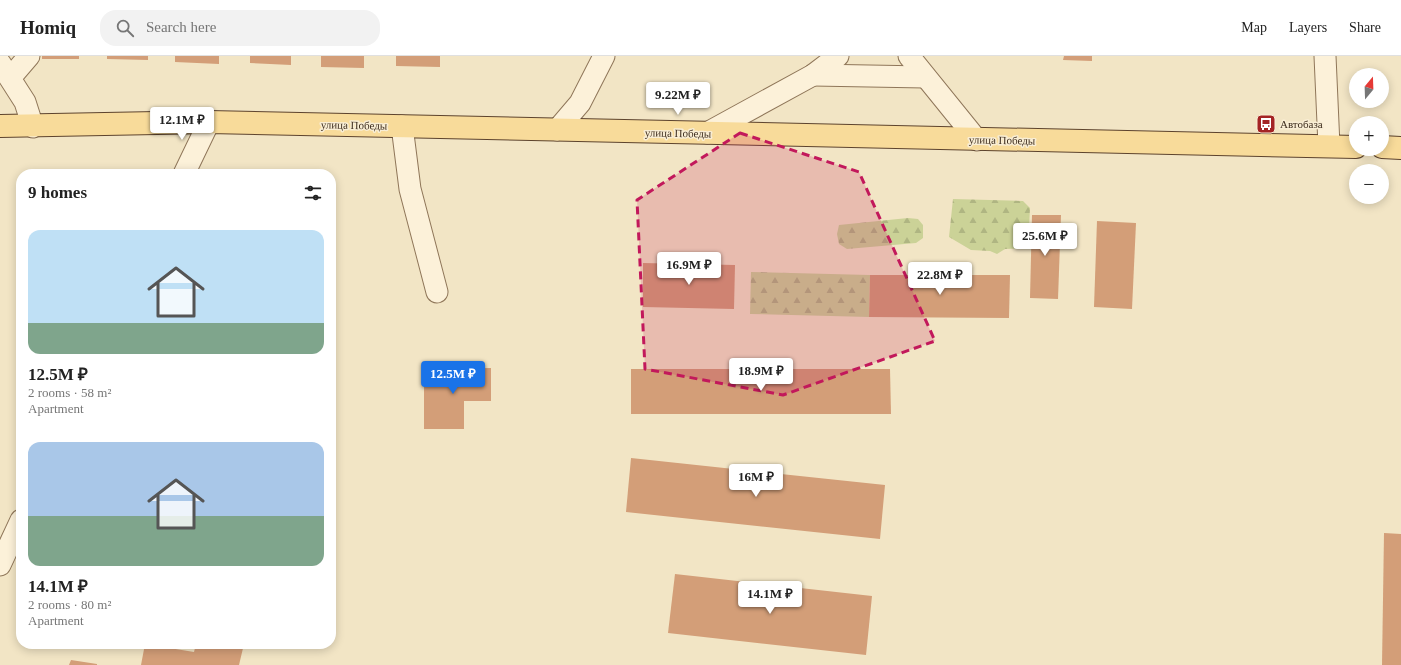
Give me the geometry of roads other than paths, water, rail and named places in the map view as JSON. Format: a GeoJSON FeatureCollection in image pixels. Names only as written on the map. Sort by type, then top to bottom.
{"type":"FeatureCollection","features":[{"type":"Feature","properties":{"kind":"main road","name":"улица Победы"},"geometry":{"type":"LineString","coordinates":[[0,126],[33,127],[209,122],[978,140],[1349,147]]}},
{"type":"Feature","properties":{"kind":"main road"},"geometry":{"type":"LineString","coordinates":[[1389,147],[1401,148]]}},
{"type":"Feature","properties":{"kind":"street"},"geometry":{"type":"LineString","coordinates":[[29,56],[5,70],[25,102],[33,127]]}},
{"type":"Feature","properties":{"kind":"street"},"geometry":{"type":"LineString","coordinates":[[557,130],[580,103],[604,56]]}},
{"type":"Feature","properties":{"kind":"street"},"geometry":{"type":"LineString","coordinates":[[706,134],[813,75],[838,56]]}},
{"type":"Feature","properties":{"kind":"street"},"geometry":{"type":"LineString","coordinates":[[909,56],[978,140]]}},
{"type":"Feature","properties":{"kind":"street"},"geometry":{"type":"LineString","coordinates":[[1325,56],[1329,146]]}},
{"type":"Feature","properties":{"kind":"street"},"geometry":{"type":"LineString","coordinates":[[813,75],[925,77]]}},
{"type":"Feature","properties":{"kind":"street"},"geometry":{"type":"LineString","coordinates":[[186,169],[209,122]]}},
{"type":"Feature","properties":{"kind":"street"},"geometry":{"type":"LineString","coordinates":[[402,126],[410,189],[437,292]]}},
{"type":"Feature","properties":{"kind":"street"},"geometry":{"type":"LineString","coordinates":[[0,565],[16,531]]}},
{"type":"Feature","properties":{"kind":"place","name":"Автобаза"},"geometry":{"type":"Point","coordinates":[1266,124]}}]}
